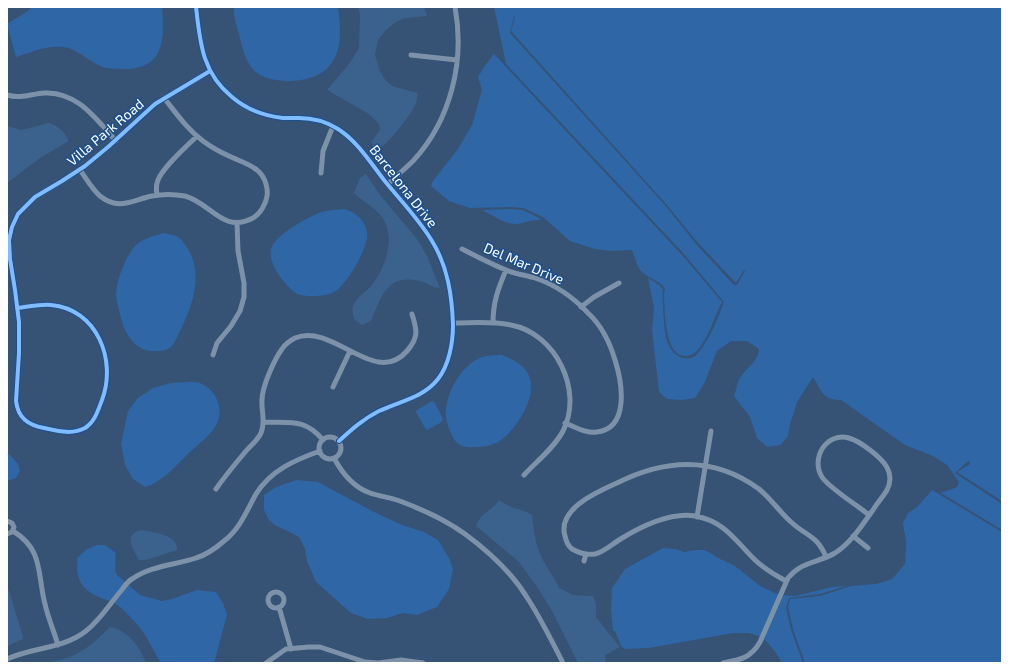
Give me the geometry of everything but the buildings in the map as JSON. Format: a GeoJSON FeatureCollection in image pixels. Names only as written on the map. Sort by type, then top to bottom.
{"type":"FeatureCollection","features":[{"type":"Feature","properties":{"kind":"street","name":"Barcelona Drive"},"geometry":{"type":"LineString","coordinates":[[196,7],[201,48],[210,71],[218,83],[232,97],[262,114],[285,118],[314,119],[333,126],[352,140],[421,225],[433,242],[445,270],[450,288],[453,322],[451,345],[443,373],[433,386],[426,391],[413,398],[379,411],[364,420],[339,441]]}},
{"type":"Feature","properties":{"kind":"street"},"geometry":{"type":"LineString","coordinates":[[388,184],[413,161],[430,139],[447,106],[452,91],[457,60],[458,38],[455,7]]}},
{"type":"Feature","properties":{"kind":"street"},"geometry":{"type":"LineString","coordinates":[[411,55],[457,60]]}},
{"type":"Feature","properties":{"kind":"street","name":"Villa Park Road"},"geometry":{"type":"LineString","coordinates":[[17,308],[50,305],[64,308],[84,318],[94,331],[105,355],[108,378],[106,388],[95,417],[87,427],[69,433],[41,428],[24,420],[20,415],[16,401],[19,353],[17,308],[8,240],[12,227],[18,214],[34,197],[80,170],[116,141],[139,118],[164,98],[210,71]]}},
{"type":"Feature","properties":{"kind":"street"},"geometry":{"type":"LineString","coordinates":[[7,95],[18,97],[48,93],[70,97],[84,108],[116,141]]}},
{"type":"Feature","properties":{"kind":"street"},"geometry":{"type":"LineString","coordinates":[[80,170],[100,196],[113,203],[128,204],[157,195],[170,195],[186,197],[207,207],[226,221],[242,223],[256,216],[261,211],[268,195],[263,176],[253,166],[216,149],[197,136],[178,116],[164,98]]}},
{"type":"Feature","properties":{"kind":"street"},"geometry":{"type":"LineString","coordinates":[[321,173],[323,151],[333,126]]}},
{"type":"Feature","properties":{"kind":"street"},"geometry":{"type":"LineString","coordinates":[[157,195],[156,187],[163,171],[197,136]]}},
{"type":"Feature","properties":{"kind":"street"},"geometry":{"type":"LineString","coordinates":[[213,356],[217,343],[231,326],[240,311],[244,297],[244,283],[238,251],[237,223]]}},
{"type":"Feature","properties":{"kind":"street","name":"Del Mar Drive"},"geometry":{"type":"LineString","coordinates":[[462,249],[506,270],[534,278],[550,284],[562,291],[589,313],[604,334],[615,359],[620,380],[621,406],[616,422],[604,431],[596,432],[586,431],[565,423]]}},
{"type":"Feature","properties":{"kind":"street"},"geometry":{"type":"LineString","coordinates":[[492,323],[495,298],[506,270]]}},
{"type":"Feature","properties":{"kind":"street"},"geometry":{"type":"LineString","coordinates":[[582,307],[604,290],[619,283]]}},
{"type":"Feature","properties":{"kind":"street"},"geometry":{"type":"LineString","coordinates":[[216,490],[225,476],[261,434],[264,422],[261,401],[262,394],[266,382],[282,349],[288,343],[295,338],[309,335],[321,337],[372,361],[387,362],[395,360],[403,355],[414,342],[416,326],[412,314]]}},
{"type":"Feature","properties":{"kind":"street"},"geometry":{"type":"LineString","coordinates":[[453,322],[492,323],[512,325],[523,329],[538,338],[553,352],[566,374],[569,390],[569,403],[563,431],[553,445],[524,475]]}},
{"type":"Feature","properties":{"kind":"street"},"geometry":{"type":"LineString","coordinates":[[333,387],[350,351]]}},
{"type":"Feature","properties":{"kind":"street"},"geometry":{"type":"LineString","coordinates":[[264,422],[303,424],[316,430],[324,440]]}},
{"type":"Feature","properties":{"kind":"street"},"geometry":{"type":"LineString","coordinates":[[697,517],[711,431]]}},
{"type":"Feature","properties":{"kind":"street"},"geometry":{"type":"LineString","coordinates":[[333,437],[339,441],[341,450],[337,456],[334,458],[324,457],[320,451],[320,446],[324,440],[333,437]]}},
{"type":"Feature","properties":{"kind":"street"},"geometry":{"type":"LineString","coordinates":[[723,663],[741,661],[756,649],[786,581],[800,567],[826,557],[839,550],[849,542],[887,490],[890,479],[887,466],[882,460],[857,441],[844,437],[832,440],[827,443],[819,454],[819,473],[829,484],[869,514]]}},
{"type":"Feature","properties":{"kind":"street"},"geometry":{"type":"LineString","coordinates":[[7,659],[29,651],[58,645],[77,637],[95,624],[132,579],[151,570],[197,558],[208,552],[226,540],[242,521],[256,494],[278,469],[290,462],[320,451]]}},
{"type":"Feature","properties":{"kind":"street"},"geometry":{"type":"LineString","coordinates":[[334,458],[340,469],[357,486],[369,492],[404,502],[431,513],[464,533],[502,566],[528,598],[563,663]]}},
{"type":"Feature","properties":{"kind":"street"},"geometry":{"type":"LineString","coordinates":[[786,581],[766,570],[733,535],[721,526],[714,522],[697,517],[687,515],[668,518],[636,530],[597,554],[580,553],[570,547],[566,541],[564,523],[567,515],[573,508],[594,494],[642,472],[668,465],[694,464],[706,466],[737,476],[759,490],[768,497],[792,523],[815,538],[820,544],[826,557]]}},
{"type":"Feature","properties":{"kind":"street"},"geometry":{"type":"LineString","coordinates":[[7,521],[13,525],[13,530],[27,542],[39,564],[45,605],[58,645]]}},
{"type":"Feature","properties":{"kind":"street"},"geometry":{"type":"LineString","coordinates":[[7,534],[13,530]]}},
{"type":"Feature","properties":{"kind":"street"},"geometry":{"type":"LineString","coordinates":[[853,536],[868,548]]}},
{"type":"Feature","properties":{"kind":"street"},"geometry":{"type":"LineString","coordinates":[[584,561],[586,554]]}},
{"type":"Feature","properties":{"kind":"street"},"geometry":{"type":"LineString","coordinates":[[278,607],[291,648]]}},
{"type":"Feature","properties":{"kind":"street"},"geometry":{"type":"LineString","coordinates":[[266,663],[281,652],[291,648],[309,647],[320,648],[360,661],[378,662],[401,660],[423,663]]}},
{"type":"Feature","properties":{"kind":"shaded area"},"geometry":{"type":"Polygon","coordinates":[[[32,7],[162,7],[163,31],[159,51],[154,59],[146,64],[136,68],[122,69],[101,66],[69,48],[63,47],[45,48],[16,57],[7,24],[32,7]]]}},
{"type":"Feature","properties":{"kind":"shaded area"},"geometry":{"type":"Polygon","coordinates":[[[234,7],[338,7],[340,35],[335,58],[329,67],[319,74],[307,79],[291,81],[273,80],[260,75],[249,64],[243,49],[235,20],[234,7]]]}},
{"type":"Feature","properties":{"kind":"shaded area"},"geometry":{"type":"Polygon","coordinates":[[[358,7],[424,7],[427,16],[405,18],[396,22],[386,30],[378,40],[375,55],[380,71],[386,81],[392,86],[418,93],[416,103],[404,122],[393,136],[376,151],[371,142],[380,130],[379,124],[369,114],[327,90],[349,64],[359,48],[360,14],[358,7]]]}},
{"type":"Feature","properties":{"kind":"shaded area"},"geometry":{"type":"Polygon","coordinates":[[[494,7],[1002,7],[1002,501],[957,472],[970,464],[970,462],[968,461],[955,473],[1002,504],[1002,530],[941,493],[957,487],[959,482],[947,465],[933,456],[905,445],[841,400],[835,400],[826,396],[823,394],[813,377],[797,402],[788,436],[781,445],[767,447],[757,438],[750,417],[734,396],[740,378],[758,354],[759,349],[747,341],[731,341],[717,351],[704,384],[695,398],[682,400],[667,399],[659,392],[652,330],[654,308],[648,278],[663,289],[667,341],[672,350],[682,358],[692,358],[704,345],[724,302],[683,253],[506,64],[494,7]],[[514,16],[510,33],[664,204],[697,245],[734,285],[737,285],[745,271],[744,270],[736,283],[699,244],[665,203],[511,31],[514,16]]]}},
{"type":"Feature","properties":{"kind":"shaded area"},"geometry":{"type":"Polygon","coordinates":[[[494,54],[682,255],[722,302],[705,339],[696,352],[686,356],[679,354],[673,349],[667,332],[664,295],[665,288],[641,271],[636,263],[632,250],[611,251],[595,249],[570,241],[543,217],[523,208],[470,208],[449,201],[431,186],[433,181],[458,149],[472,125],[482,90],[478,77],[494,54]]]}},
{"type":"Feature","properties":{"kind":"shaded area"},"geometry":{"type":"Polygon","coordinates":[[[49,123],[61,129],[69,141],[40,158],[7,183],[7,126],[21,130],[49,123]]]}},
{"type":"Feature","properties":{"kind":"shaded area"},"geometry":{"type":"Polygon","coordinates":[[[366,174],[380,195],[417,239],[427,256],[440,288],[420,281],[409,279],[400,280],[387,289],[382,296],[371,321],[362,325],[354,319],[352,312],[353,306],[376,279],[387,254],[389,237],[384,220],[378,212],[354,193],[360,178],[366,174]]]}},
{"type":"Feature","properties":{"kind":"shaded area"},"geometry":{"type":"Polygon","coordinates":[[[343,209],[359,217],[366,228],[367,239],[365,247],[357,264],[346,280],[334,292],[325,295],[313,296],[295,293],[285,283],[274,267],[271,255],[273,244],[284,233],[313,215],[343,209]]]}},
{"type":"Feature","properties":{"kind":"shaded area"},"geometry":{"type":"Polygon","coordinates":[[[482,210],[523,210],[543,220],[513,224],[482,210]]]}},
{"type":"Feature","properties":{"kind":"shaded area"},"geometry":{"type":"Polygon","coordinates":[[[164,233],[178,237],[183,241],[188,249],[195,268],[195,288],[190,308],[174,343],[170,348],[161,351],[152,351],[136,345],[125,331],[119,310],[116,289],[125,262],[132,249],[146,239],[164,233]]]}},
{"type":"Feature","properties":{"kind":"shaded area"},"geometry":{"type":"Polygon","coordinates":[[[502,355],[521,365],[530,377],[531,391],[526,408],[509,433],[496,443],[482,447],[466,447],[461,445],[454,440],[449,429],[446,414],[452,387],[471,363],[479,358],[502,355]]]}},
{"type":"Feature","properties":{"kind":"shaded area"},"geometry":{"type":"Polygon","coordinates":[[[171,383],[201,383],[215,395],[220,411],[217,423],[208,436],[168,473],[151,485],[145,487],[133,479],[125,465],[121,444],[128,411],[138,398],[153,388],[171,383]]]}},
{"type":"Feature","properties":{"kind":"shaded area"},"geometry":{"type":"Polygon","coordinates":[[[432,401],[435,403],[443,419],[442,422],[427,430],[416,412],[432,401]]]}},
{"type":"Feature","properties":{"kind":"shaded area"},"geometry":{"type":"Polygon","coordinates":[[[7,454],[9,454],[18,464],[20,471],[16,478],[7,481],[7,454]]]}},
{"type":"Feature","properties":{"kind":"shaded area"},"geometry":{"type":"Polygon","coordinates":[[[297,480],[318,482],[372,511],[402,525],[424,532],[438,540],[449,558],[453,569],[449,589],[437,607],[417,615],[403,613],[387,618],[368,619],[351,613],[316,582],[307,561],[305,549],[299,537],[276,526],[269,520],[264,510],[264,495],[276,487],[297,480]]]}},
{"type":"Feature","properties":{"kind":"shaded area"},"geometry":{"type":"Polygon","coordinates":[[[932,490],[1002,532],[1002,663],[805,663],[793,629],[788,607],[790,599],[820,596],[851,586],[876,584],[892,579],[905,564],[906,542],[903,523],[908,513],[917,507],[932,490]]]}},
{"type":"Feature","properties":{"kind":"shaded area"},"geometry":{"type":"Polygon","coordinates":[[[499,500],[532,515],[535,537],[540,553],[559,588],[573,595],[593,596],[596,604],[596,617],[620,647],[605,655],[606,663],[578,663],[552,611],[519,562],[476,526],[478,521],[499,500]]]}},
{"type":"Feature","properties":{"kind":"shaded area"},"geometry":{"type":"Polygon","coordinates":[[[142,530],[159,533],[170,537],[174,541],[177,550],[146,560],[139,560],[132,547],[131,538],[136,532],[142,530]]]}},
{"type":"Feature","properties":{"kind":"shaded area"},"geometry":{"type":"Polygon","coordinates":[[[97,545],[105,545],[116,553],[116,574],[140,595],[162,601],[197,590],[216,592],[223,603],[227,615],[214,663],[161,663],[142,631],[117,604],[93,594],[83,586],[80,582],[77,571],[77,558],[87,549],[97,545]]]}},
{"type":"Feature","properties":{"kind":"shaded area"},"geometry":{"type":"Polygon","coordinates":[[[663,548],[676,549],[684,552],[703,550],[709,552],[735,566],[760,586],[783,595],[795,596],[832,587],[846,586],[820,594],[789,598],[786,607],[791,630],[803,663],[782,663],[768,643],[761,637],[749,633],[733,633],[649,648],[625,649],[621,646],[615,631],[613,631],[611,609],[612,588],[625,569],[663,548]]]}},
{"type":"Feature","properties":{"kind":"shaded area"},"geometry":{"type":"Polygon","coordinates":[[[7,584],[23,639],[7,646],[7,584]]]}},
{"type":"Feature","properties":{"kind":"shaded area"},"geometry":{"type":"Polygon","coordinates":[[[110,627],[128,635],[137,645],[146,663],[44,663],[61,660],[76,654],[94,642],[110,627]]]}},
{"type":"Feature","properties":{"kind":"cycle path"},"geometry":{"type":"LineString","coordinates":[[196,7],[204,56],[214,78],[222,88],[243,105],[263,114],[283,118],[304,118],[319,121],[329,124],[345,134],[363,152],[421,225],[432,241],[442,261],[452,303],[453,325],[450,354],[442,373],[438,379],[425,391],[373,414],[339,441]]}},
{"type":"Feature","properties":{"kind":"cycle path"},"geometry":{"type":"LineString","coordinates":[[17,308],[21,308],[38,305],[51,305],[67,309],[80,316],[91,326],[99,339],[105,353],[107,369],[106,385],[96,416],[85,428],[65,432],[38,427],[25,420],[17,407],[19,322],[15,290],[10,259],[9,240],[12,227],[18,214],[35,197],[85,166],[155,104],[210,71]]}}]}
